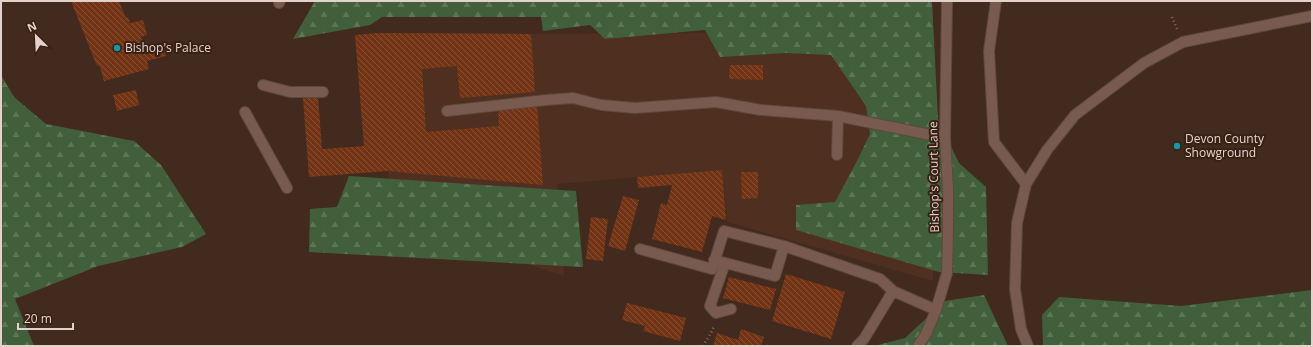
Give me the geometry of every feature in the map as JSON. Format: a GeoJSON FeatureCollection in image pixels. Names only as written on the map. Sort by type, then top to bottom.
{"type":"FeatureCollection","features":[{"type":"Feature","properties":{"kind":"street","name":"Bishop's Court Lane"},"geometry":{"type":"LineString","coordinates":[[918,346],[926,334],[936,310],[947,273],[948,189],[945,138],[947,1]]}},
{"type":"Feature","properties":{"kind":"street"},"geometry":{"type":"LineString","coordinates":[[996,1],[989,51],[994,142],[1026,184]]}},
{"type":"Feature","properties":{"kind":"street"},"geometry":{"type":"LineString","coordinates":[[1028,346],[1021,329],[1015,289],[1017,223],[1026,184],[1047,150],[1075,115],[1144,63],[1183,42],[1312,16]]}},
{"type":"Feature","properties":{"kind":"street"},"geometry":{"type":"LineString","coordinates":[[263,85],[290,92],[323,92]]}},
{"type":"Feature","properties":{"kind":"street"},"geometry":{"type":"LineString","coordinates":[[447,111],[573,98],[601,105],[635,108],[716,102],[761,110],[838,116],[945,138]]}},
{"type":"Feature","properties":{"kind":"street"},"geometry":{"type":"LineString","coordinates":[[245,112],[287,188]]}},
{"type":"Feature","properties":{"kind":"street"},"geometry":{"type":"LineString","coordinates":[[837,155],[838,116]]}},
{"type":"Feature","properties":{"kind":"street"},"geometry":{"type":"LineString","coordinates":[[640,249],[712,269],[724,231],[784,246],[880,279],[893,291],[936,310]]}},
{"type":"Feature","properties":{"kind":"street"},"geometry":{"type":"LineString","coordinates":[[714,260],[775,276],[784,246]]}},
{"type":"Feature","properties":{"kind":"street"},"geometry":{"type":"LineString","coordinates":[[725,263],[710,306],[716,313],[731,309]]}},
{"type":"Feature","properties":{"kind":"street"},"geometry":{"type":"LineString","coordinates":[[857,346],[864,338],[893,291]]}},
{"type":"Feature","properties":{"kind":"path"},"geometry":{"type":"LineString","coordinates":[[702,346],[712,331],[716,313]]}},
{"type":"Feature","properties":{"kind":"shaded area"},"geometry":{"type":"Polygon","coordinates":[[[934,28],[936,113],[933,281],[727,222],[722,170],[557,184],[564,276],[530,265],[474,254],[395,255],[377,33],[712,33],[792,29],[934,28]]]}},
{"type":"Feature","properties":{"kind":"green space"},"geometry":{"type":"Polygon","coordinates":[[[315,1],[932,1],[938,119],[959,163],[986,187],[988,275],[939,272],[796,230],[796,205],[835,202],[870,134],[866,106],[831,55],[785,53],[720,57],[705,30],[605,39],[590,25],[543,31],[541,17],[382,17],[370,25],[293,39],[315,1]]]}},
{"type":"Feature","properties":{"kind":"green space"},"geometry":{"type":"Polygon","coordinates":[[[1,75],[14,97],[46,124],[134,141],[161,165],[206,234],[182,247],[98,266],[15,299],[34,346],[1,346],[1,75]]]}},
{"type":"Feature","properties":{"kind":"green space"},"geometry":{"type":"Polygon","coordinates":[[[349,176],[576,191],[583,267],[309,252],[310,209],[337,207],[349,176]]]}},
{"type":"Feature","properties":{"kind":"green space"},"geometry":{"type":"Polygon","coordinates":[[[1312,290],[1312,346],[1043,346],[1042,315],[1059,297],[1181,306],[1312,290]]]}},
{"type":"Feature","properties":{"kind":"green space"},"geometry":{"type":"Polygon","coordinates":[[[984,295],[1008,346],[874,346],[905,338],[945,301],[984,295]]]}},
{"type":"Feature","properties":{"kind":"building","name":"Bishop's Palace"},"geometry":{"type":"Polygon","coordinates":[[[71,1],[119,1],[126,18],[128,17],[130,23],[143,20],[147,35],[141,37],[145,50],[164,45],[166,56],[147,61],[149,69],[104,81],[100,67],[96,64],[71,1]]]}},
{"type":"Feature","properties":{"kind":"building"},"geometry":{"type":"Polygon","coordinates":[[[378,33],[531,34],[535,92],[460,98],[457,66],[422,69],[426,132],[499,126],[498,107],[537,104],[543,185],[388,171],[309,177],[303,98],[318,97],[322,149],[364,146],[355,35],[378,33]]]}},
{"type":"Feature","properties":{"kind":"building"},"geometry":{"type":"Polygon","coordinates":[[[730,65],[763,65],[763,80],[729,79],[730,65]]]}},
{"type":"Feature","properties":{"kind":"building"},"geometry":{"type":"Polygon","coordinates":[[[136,90],[139,105],[117,111],[113,95],[136,90]]]}},
{"type":"Feature","properties":{"kind":"building"},"geometry":{"type":"Polygon","coordinates":[[[722,170],[726,220],[712,216],[702,252],[652,239],[661,203],[667,205],[672,185],[638,188],[637,177],[722,170]]]}},
{"type":"Feature","properties":{"kind":"building"},"geometry":{"type":"Polygon","coordinates":[[[741,172],[758,172],[758,198],[742,199],[741,172]]]}},
{"type":"Feature","properties":{"kind":"building"},"geometry":{"type":"Polygon","coordinates":[[[623,196],[639,200],[625,251],[608,246],[623,196]]]}},
{"type":"Feature","properties":{"kind":"building"},"geometry":{"type":"Polygon","coordinates":[[[591,217],[608,219],[603,261],[586,259],[591,217]]]}},
{"type":"Feature","properties":{"kind":"building"},"geometry":{"type":"Polygon","coordinates":[[[786,274],[845,292],[831,339],[772,321],[786,274]]]}},
{"type":"Feature","properties":{"kind":"building"},"geometry":{"type":"Polygon","coordinates":[[[729,277],[776,289],[770,310],[723,298],[729,277]]]}},
{"type":"Feature","properties":{"kind":"building"},"geometry":{"type":"Polygon","coordinates":[[[627,303],[686,318],[680,341],[643,331],[645,326],[622,320],[627,303]]]}},
{"type":"Feature","properties":{"kind":"building"},"geometry":{"type":"Polygon","coordinates":[[[741,329],[764,337],[761,346],[713,346],[717,333],[738,340],[741,329]]]}},
{"type":"Feature","properties":{"kind":"place","name":"Bishop's Palace"},"geometry":{"type":"Point","coordinates":[117,48]}},
{"type":"Feature","properties":{"kind":"place","name":"Devon County Showground"},"geometry":{"type":"Point","coordinates":[1177,146]}}]}
